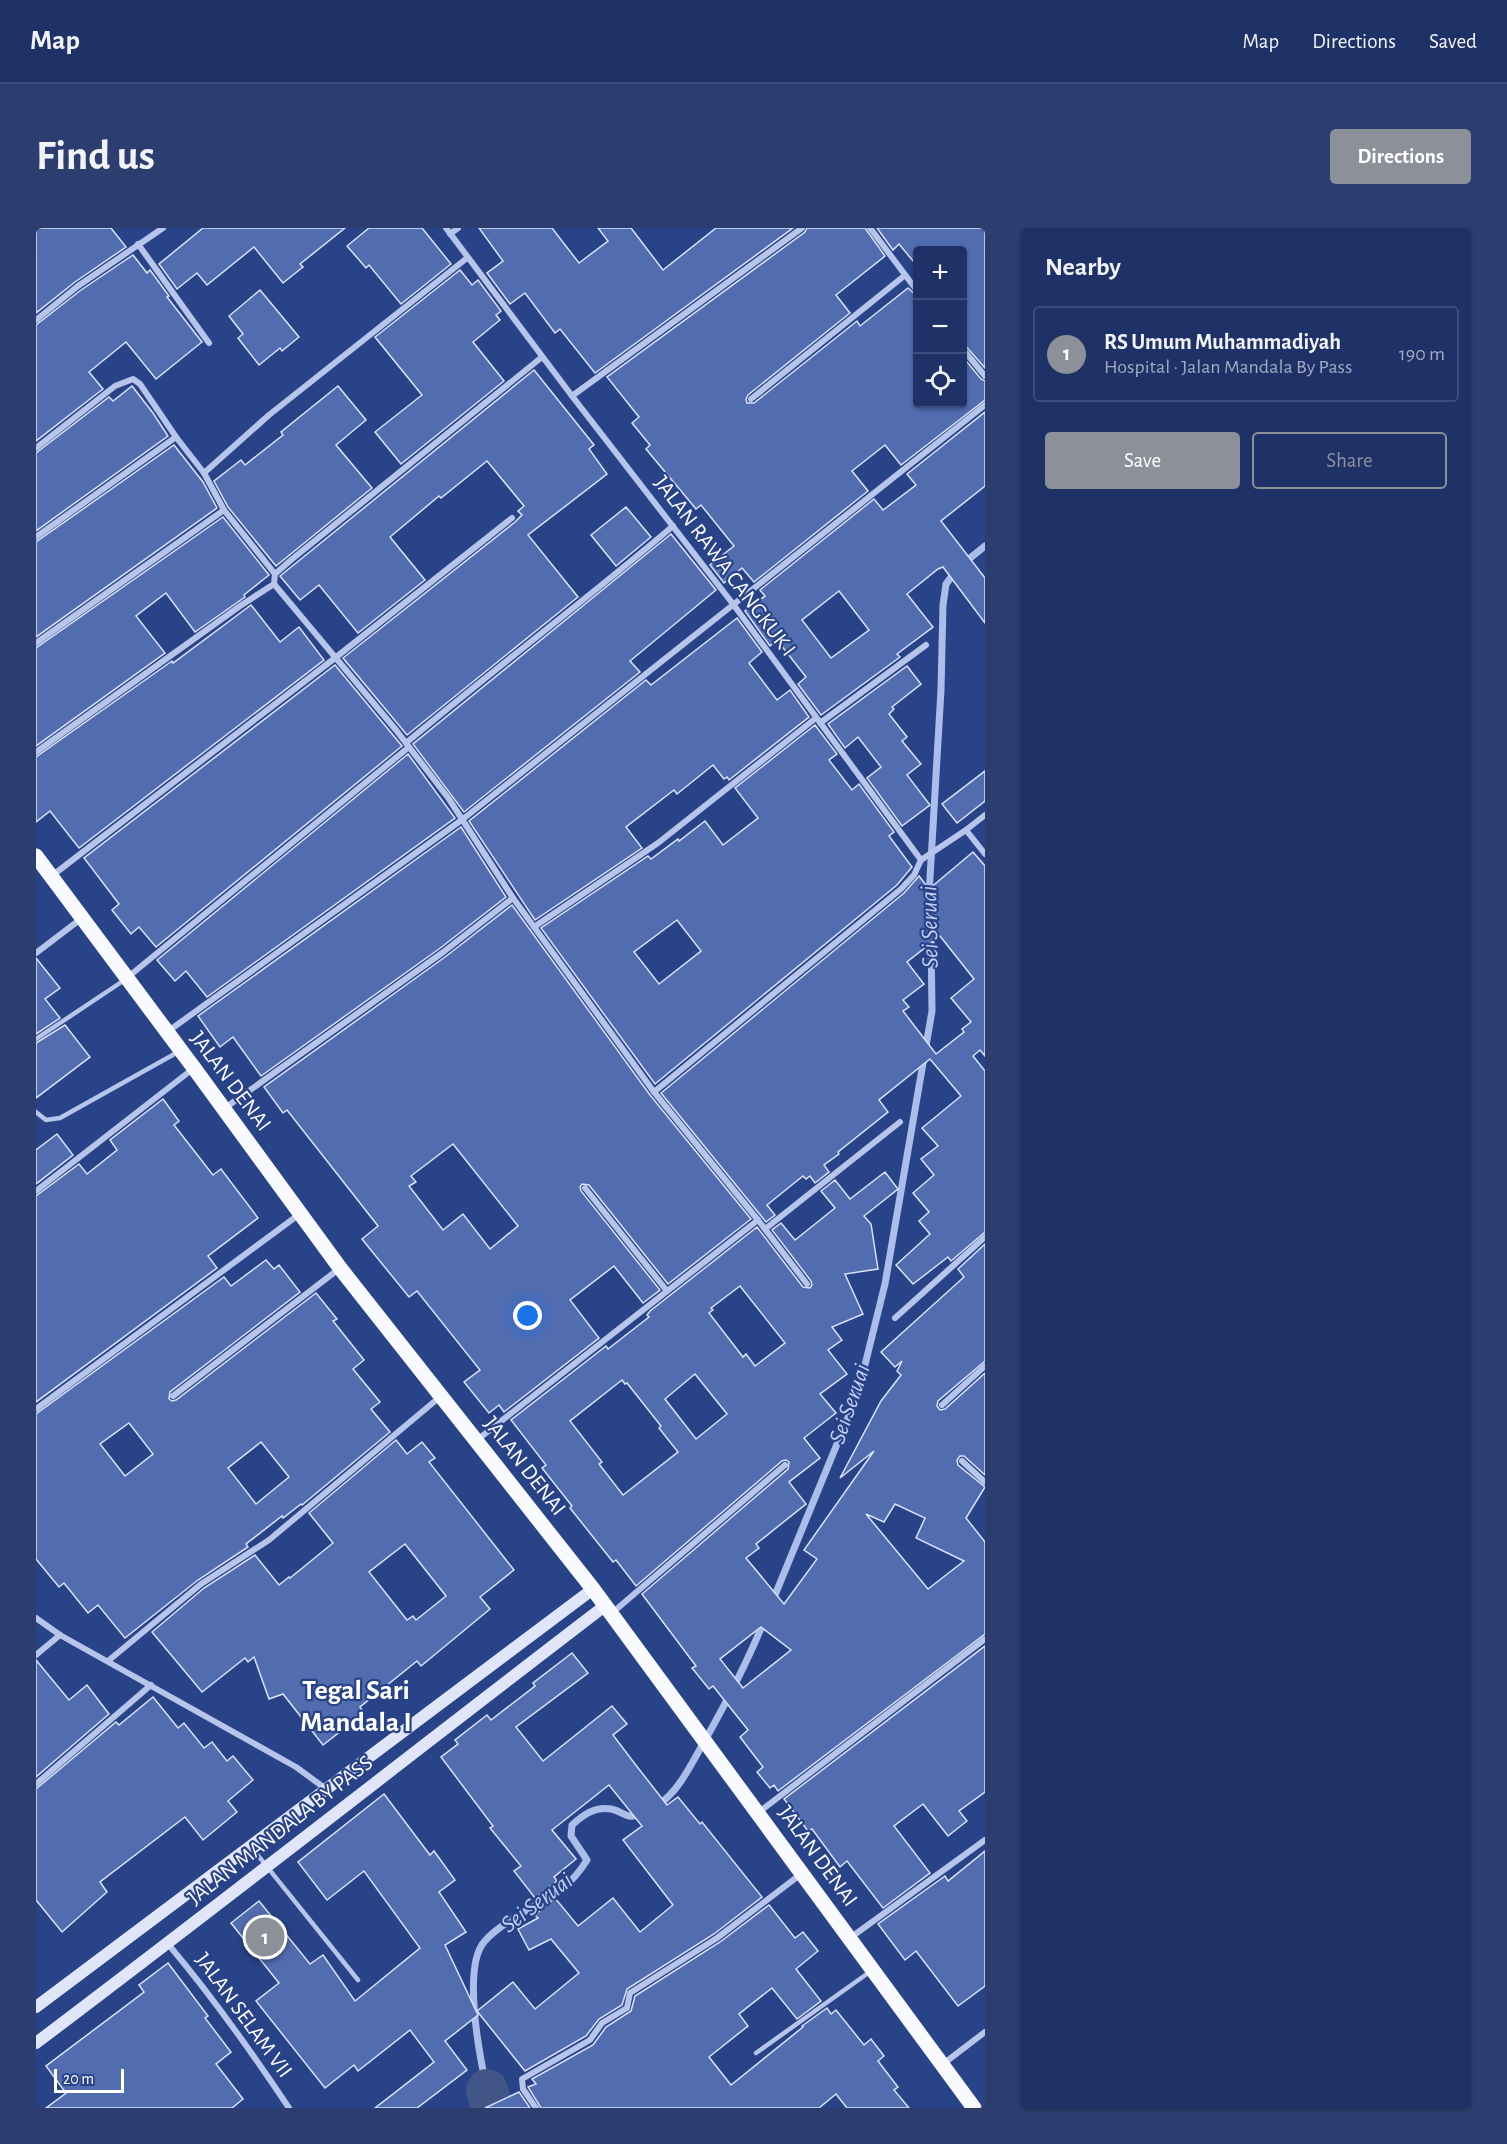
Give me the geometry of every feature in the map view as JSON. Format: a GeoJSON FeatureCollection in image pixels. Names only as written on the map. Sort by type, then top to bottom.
{"type":"FeatureCollection","features":[{"type":"Feature","properties":{"kind":"main road","name":"JALAN DENAI"},"geometry":{"type":"LineString","coordinates":[[36,856],[340,1268],[609,1610],[974,2108]]}},
{"type":"Feature","properties":{"kind":"street"},"geometry":{"type":"LineString","coordinates":[[36,320],[78,286],[163,228]]}},
{"type":"Feature","properties":{"kind":"street"},"geometry":{"type":"LineString","coordinates":[[448,231],[458,228]]}},
{"type":"Feature","properties":{"kind":"street"},"geometry":{"type":"LineString","coordinates":[[572,396],[802,228]]}},
{"type":"Feature","properties":{"kind":"street"},"geometry":{"type":"LineString","coordinates":[[870,228],[913,286]]}},
{"type":"Feature","properties":{"kind":"street","name":"JALAN RAWA CANGKUK I"},"geometry":{"type":"LineString","coordinates":[[448,231],[542,357],[733,604],[923,858]]}},
{"type":"Feature","properties":{"kind":"street"},"geometry":{"type":"LineString","coordinates":[[138,244],[209,343]]}},
{"type":"Feature","properties":{"kind":"street"},"geometry":{"type":"LineString","coordinates":[[204,473],[269,415],[467,258]]}},
{"type":"Feature","properties":{"kind":"street"},"geometry":{"type":"LineString","coordinates":[[751,399],[904,276]]}},
{"type":"Feature","properties":{"kind":"street"},"geometry":{"type":"LineString","coordinates":[[967,353],[985,376]]}},
{"type":"Feature","properties":{"kind":"street"},"geometry":{"type":"LineString","coordinates":[[275,574],[542,357]]}},
{"type":"Feature","properties":{"kind":"street"},"geometry":{"type":"LineString","coordinates":[[36,448],[114,386],[133,379],[140,384],[204,473],[224,510],[275,574],[274,584],[408,745],[463,819],[513,898],[654,1092],[807,1284]]}},
{"type":"Feature","properties":{"kind":"street"},"geometry":{"type":"LineString","coordinates":[[166,1032],[463,819],[985,405]]}},
{"type":"Feature","properties":{"kind":"street"},"geometry":{"type":"LineString","coordinates":[[36,537],[176,437]]}},
{"type":"Feature","properties":{"kind":"street"},"geometry":{"type":"LineString","coordinates":[[36,643],[224,510]]}},
{"type":"Feature","properties":{"kind":"street"},"geometry":{"type":"LineString","coordinates":[[52,876],[512,518]]}},
{"type":"Feature","properties":{"kind":"street"},"geometry":{"type":"LineString","coordinates":[[127,978],[408,745],[486,677],[578,606],[673,526]]}},
{"type":"Feature","properties":{"kind":"street"},"geometry":{"type":"LineString","coordinates":[[36,752],[274,584]]}},
{"type":"Feature","properties":{"kind":"street"},"geometry":{"type":"LineString","coordinates":[[534,927],[658,843],[818,720],[926,645]]}},
{"type":"Feature","properties":{"kind":"street"},"geometry":{"type":"LineString","coordinates":[[654,1092],[901,889],[914,875],[923,858],[985,815]]}},
{"type":"Feature","properties":{"kind":"street"},"geometry":{"type":"LineString","coordinates":[[966,830],[985,855]]}},
{"type":"Feature","properties":{"kind":"street"},"geometry":{"type":"LineString","coordinates":[[224,1109],[442,953],[513,898]]}},
{"type":"Feature","properties":{"kind":"street"},"geometry":{"type":"LineString","coordinates":[[36,953],[82,917]]}},
{"type":"Feature","properties":{"kind":"street"},"geometry":{"type":"LineString","coordinates":[[36,1191],[194,1068]]}},
{"type":"Feature","properties":{"kind":"street"},"geometry":{"type":"LineString","coordinates":[[765,1229],[900,1122]]}},
{"type":"Feature","properties":{"kind":"street"},"geometry":{"type":"LineString","coordinates":[[585,1188],[667,1291]]}},
{"type":"Feature","properties":{"kind":"street"},"geometry":{"type":"LineString","coordinates":[[36,1409],[301,1213]]}},
{"type":"Feature","properties":{"kind":"street"},"geometry":{"type":"LineString","coordinates":[[476,1440],[758,1220]]}},
{"type":"Feature","properties":{"kind":"street"},"geometry":{"type":"LineString","coordinates":[[895,1318],[985,1237]]}},
{"type":"Feature","properties":{"kind":"street"},"geometry":{"type":"LineString","coordinates":[[173,1396],[340,1268]]}},
{"type":"Feature","properties":{"kind":"street"},"geometry":{"type":"LineString","coordinates":[[942,1405],[985,1366]]}},
{"type":"Feature","properties":{"kind":"street"},"geometry":{"type":"LineString","coordinates":[[108,1661],[201,1584],[269,1540],[441,1396]]}},
{"type":"Feature","properties":{"kind":"street"},"geometry":{"type":"LineString","coordinates":[[962,1461],[985,1482]]}},
{"type":"Feature","properties":{"kind":"street"},"geometry":{"type":"LineString","coordinates":[[609,1610],[785,1465]]}},
{"type":"Feature","properties":{"kind":"street","name":"JALAN MANDALA BY PASS"},"geometry":{"type":"LineString","coordinates":[[36,2007],[593,1589]]}},
{"type":"Feature","properties":{"kind":"street","name":"JALAN MANDALA BY PASS"},"geometry":{"type":"LineString","coordinates":[[36,2043],[268,1868],[348,1802],[609,1610]]}},
{"type":"Feature","properties":{"kind":"street"},"geometry":{"type":"LineString","coordinates":[[36,1618],[60,1635],[296,1767],[326,1788]]}},
{"type":"Feature","properties":{"kind":"street"},"geometry":{"type":"LineString","coordinates":[[36,1655],[60,1635]]}},
{"type":"Feature","properties":{"kind":"street"},"geometry":{"type":"LineString","coordinates":[[759,1813],[985,1639]]}},
{"type":"Feature","properties":{"kind":"street"},"geometry":{"type":"LineString","coordinates":[[36,1784],[151,1685]]}},
{"type":"Feature","properties":{"kind":"street"},"geometry":{"type":"LineString","coordinates":[[850,1938],[985,1840]]}},
{"type":"Feature","properties":{"kind":"street"},"geometry":{"type":"LineString","coordinates":[[536,2108],[523,2089],[522,2079],[590,2040],[602,2023],[627,2008],[630,1994],[717,1938],[802,1873]]}},
{"type":"Feature","properties":{"kind":"street","name":"JALAN SELAM VII"},"geometry":{"type":"LineString","coordinates":[[168,1944],[251,2051],[289,2108]]}},
{"type":"Feature","properties":{"kind":"street"},"geometry":{"type":"LineString","coordinates":[[942,2064],[985,2032]]}},
{"type":"Feature","properties":{"kind":"lane"},"geometry":{"type":"LineString","coordinates":[[36,1039],[127,978]]}},
{"type":"Feature","properties":{"kind":"lane"},"geometry":{"type":"LineString","coordinates":[[36,1112],[46,1120],[60,1118],[181,1050]]}},
{"type":"Feature","properties":{"kind":"lane"},"geometry":{"type":"LineString","coordinates":[[250,1846],[358,1980]]}},
{"type":"Feature","properties":{"kind":"lane"},"geometry":{"type":"LineString","coordinates":[[756,2052],[873,1970]]}},
{"type":"Feature","properties":{"kind":"building"},"geometry":{"type":"Polygon","coordinates":[[[36,228],[111,228],[126,247],[75,282],[36,313],[36,228]]]}},
{"type":"Feature","properties":{"kind":"building"},"geometry":{"type":"Polygon","coordinates":[[[203,228],[345,228],[300,264],[303,267],[283,283],[254,247],[207,285],[197,273],[177,289],[159,264],[203,228]]]}},
{"type":"Feature","properties":{"kind":"building"},"geometry":{"type":"Polygon","coordinates":[[[369,228],[422,228],[451,264],[401,304],[369,265],[366,268],[347,246],[369,228]]]}},
{"type":"Feature","properties":{"kind":"building"},"geometry":{"type":"Polygon","coordinates":[[[479,228],[552,228],[579,263],[608,241],[598,228],[631,228],[663,270],[716,228],[793,228],[595,373],[560,329],[555,333],[525,293],[510,304],[487,273],[503,261],[479,228]]]}},
{"type":"Feature","properties":{"kind":"building"},"geometry":{"type":"Polygon","coordinates":[[[807,228],[865,228],[885,256],[836,295],[850,313],[748,395],[747,403],[754,403],[857,321],[860,326],[908,288],[913,292],[913,408],[967,408],[967,362],[985,381],[985,400],[901,465],[885,445],[852,471],[868,491],[754,582],[742,568],[724,583],[710,565],[734,546],[701,505],[696,509],[646,449],[650,445],[632,423],[639,417],[607,377],[805,232],[807,228]]]}},
{"type":"Feature","properties":{"kind":"building"},"geometry":{"type":"Polygon","coordinates":[[[877,228],[985,228],[985,368],[967,348],[967,246],[913,246],[913,261],[899,244],[893,250],[877,228]]]}},
{"type":"Feature","properties":{"kind":"building"},"geometry":{"type":"Polygon","coordinates":[[[133,255],[147,273],[150,270],[169,296],[167,297],[202,342],[156,379],[126,342],[89,372],[103,389],[36,441],[36,325],[81,290],[133,255]]]}},
{"type":"Feature","properties":{"kind":"building"},"geometry":{"type":"Polygon","coordinates":[[[460,270],[472,285],[478,280],[501,311],[496,315],[500,320],[473,342],[504,381],[401,464],[375,432],[422,395],[375,337],[460,270]]]}},
{"type":"Feature","properties":{"kind":"building"},"geometry":{"type":"Polygon","coordinates":[[[260,290],[299,337],[282,351],[280,348],[259,365],[238,338],[243,334],[229,316],[260,290]]]}},
{"type":"Feature","properties":{"kind":"building"},"geometry":{"type":"Polygon","coordinates":[[[534,370],[594,445],[589,449],[607,474],[528,535],[578,597],[407,735],[343,658],[515,522],[522,515],[518,511],[524,506],[487,461],[441,498],[439,496],[390,537],[425,580],[358,633],[319,585],[300,600],[280,576],[534,370]]]}},
{"type":"Feature","properties":{"kind":"building"},"geometry":{"type":"Polygon","coordinates":[[[132,386],[168,436],[36,531],[36,453],[109,397],[113,401],[132,386]]]}},
{"type":"Feature","properties":{"kind":"building"},"geometry":{"type":"Polygon","coordinates":[[[338,386],[366,420],[336,445],[372,488],[276,566],[228,507],[214,481],[241,460],[245,465],[283,435],[281,432],[338,386]]]}},
{"type":"Feature","properties":{"kind":"building"},"geometry":{"type":"Polygon","coordinates":[[[985,412],[985,486],[941,521],[985,578],[985,623],[943,567],[938,569],[907,594],[933,627],[897,654],[900,657],[821,715],[798,684],[806,677],[777,640],[770,646],[745,611],[765,596],[760,590],[874,499],[883,510],[916,485],[907,474],[985,412]],[[839,591],[802,620],[831,658],[869,630],[839,591]]]}},
{"type":"Feature","properties":{"kind":"building"},"geometry":{"type":"Polygon","coordinates":[[[174,445],[203,482],[217,508],[36,637],[36,542],[174,445]]]}},
{"type":"Feature","properties":{"kind":"building"},"geometry":{"type":"Polygon","coordinates":[[[626,507],[651,537],[616,566],[591,535],[626,507]]]}},
{"type":"Feature","properties":{"kind":"building"},"geometry":{"type":"Polygon","coordinates":[[[223,517],[269,575],[244,595],[245,597],[195,632],[166,593],[136,616],[165,653],[36,746],[36,648],[223,517]]]}},
{"type":"Feature","properties":{"kind":"building"},"geometry":{"type":"Polygon","coordinates":[[[671,534],[716,590],[630,661],[640,672],[464,812],[413,744],[671,534]]]}},
{"type":"Feature","properties":{"kind":"building"},"geometry":{"type":"Polygon","coordinates":[[[251,605],[280,642],[299,627],[324,660],[79,848],[50,811],[36,822],[36,757],[172,661],[173,663],[251,605]]]}},
{"type":"Feature","properties":{"kind":"building"},"geometry":{"type":"Polygon","coordinates":[[[737,618],[762,652],[749,663],[777,700],[790,690],[809,717],[729,780],[727,777],[724,779],[713,765],[677,794],[674,790],[626,827],[642,848],[535,920],[469,821],[646,680],[651,685],[737,618]]]}},
{"type":"Feature","properties":{"kind":"building"},"geometry":{"type":"Polygon","coordinates":[[[335,665],[402,746],[156,947],[139,927],[131,934],[112,910],[119,904],[84,858],[335,665]]]}},
{"type":"Feature","properties":{"kind":"building"},"geometry":{"type":"Polygon","coordinates":[[[907,666],[921,684],[892,707],[894,709],[889,714],[907,737],[902,741],[921,764],[907,775],[930,805],[902,826],[867,778],[881,767],[858,737],[845,748],[828,724],[907,666]]]}},
{"type":"Feature","properties":{"kind":"building"},"geometry":{"type":"Polygon","coordinates":[[[815,725],[837,754],[829,760],[852,790],[859,784],[894,832],[889,836],[912,867],[897,885],[655,1084],[541,928],[648,856],[651,859],[678,839],[679,841],[705,821],[723,845],[758,818],[735,788],[815,725]],[[677,920],[634,952],[659,984],[701,951],[677,920]]]}},
{"type":"Feature","properties":{"kind":"building"},"geometry":{"type":"Polygon","coordinates":[[[408,754],[455,818],[207,997],[186,971],[175,981],[157,960],[408,754]]]}},
{"type":"Feature","properties":{"kind":"building"},"geometry":{"type":"Polygon","coordinates":[[[985,771],[985,801],[957,823],[942,804],[985,771]]]}},
{"type":"Feature","properties":{"kind":"building"},"geometry":{"type":"Polygon","coordinates":[[[461,827],[506,897],[439,949],[261,1076],[233,1037],[220,1047],[198,1016],[461,827]]]}},
{"type":"Feature","properties":{"kind":"building"},"geometry":{"type":"Polygon","coordinates":[[[973,852],[985,866],[985,1056],[980,1050],[973,1056],[985,1071],[985,1232],[951,1261],[948,1257],[913,1284],[896,1265],[930,1234],[919,1221],[929,1212],[913,1193],[934,1175],[921,1159],[938,1146],[922,1128],[961,1096],[930,1059],[879,1100],[888,1112],[824,1165],[829,1172],[815,1183],[810,1176],[806,1179],[803,1176],[767,1205],[775,1215],[766,1222],[661,1093],[904,893],[919,876],[929,889],[973,852]],[[940,936],[907,962],[924,984],[903,1000],[909,1007],[903,1011],[936,1054],[964,1032],[962,1029],[971,1022],[951,998],[974,979],[940,936]]]}},
{"type":"Feature","properties":{"kind":"building"},"geometry":{"type":"Polygon","coordinates":[[[512,905],[650,1095],[751,1219],[668,1284],[589,1185],[582,1184],[581,1191],[660,1290],[643,1303],[614,1266],[570,1300],[599,1338],[504,1412],[499,1405],[489,1413],[464,1382],[480,1370],[417,1291],[409,1297],[362,1239],[378,1226],[287,1110],[283,1113],[264,1087],[445,957],[512,905]],[[453,1144],[411,1176],[416,1182],[409,1186],[443,1230],[463,1214],[490,1249],[518,1226],[453,1144]]]}},
{"type":"Feature","properties":{"kind":"building"},"geometry":{"type":"Polygon","coordinates":[[[36,958],[60,988],[45,999],[60,1018],[36,1034],[36,958]]]}},
{"type":"Feature","properties":{"kind":"building"},"geometry":{"type":"Polygon","coordinates":[[[65,1025],[90,1057],[36,1098],[36,1043],[65,1025]]]}},
{"type":"Feature","properties":{"kind":"building"},"geometry":{"type":"Polygon","coordinates":[[[163,1099],[179,1121],[174,1125],[213,1175],[221,1169],[258,1218],[208,1256],[217,1268],[36,1402],[36,1196],[79,1164],[87,1174],[117,1150],[110,1140],[163,1099]]]}},
{"type":"Feature","properties":{"kind":"building"},"geometry":{"type":"Polygon","coordinates":[[[57,1134],[73,1155],[36,1184],[36,1150],[57,1134]]]}},
{"type":"Feature","properties":{"kind":"building"},"geometry":{"type":"Polygon","coordinates":[[[885,1172],[898,1189],[864,1216],[871,1224],[878,1269],[845,1274],[863,1314],[832,1327],[842,1340],[828,1350],[847,1374],[820,1394],[836,1413],[804,1438],[820,1458],[789,1482],[806,1504],[756,1544],[759,1548],[746,1558],[784,1604],[817,1559],[804,1550],[874,1451],[840,1478],[881,1401],[901,1375],[897,1371],[902,1361],[895,1367],[881,1352],[964,1277],[958,1269],[985,1244],[985,1361],[938,1401],[937,1406],[940,1410],[945,1409],[985,1373],[985,1475],[964,1456],[960,1456],[957,1460],[958,1465],[985,1487],[966,1518],[985,1542],[985,1634],[778,1791],[774,1785],[770,1788],[757,1772],[763,1767],[740,1737],[748,1730],[713,1686],[709,1689],[692,1668],[696,1666],[642,1594],[788,1469],[789,1462],[782,1461],[636,1586],[616,1560],[613,1562],[570,1508],[572,1506],[542,1468],[546,1465],[511,1420],[606,1346],[608,1349],[649,1317],[647,1315],[650,1311],[757,1227],[803,1287],[810,1288],[811,1281],[772,1230],[781,1223],[795,1240],[835,1208],[821,1191],[835,1180],[850,1199],[885,1172]],[[740,1286],[711,1308],[713,1310],[709,1313],[743,1357],[746,1354],[755,1366],[785,1343],[740,1286]],[[695,1374],[665,1399],[696,1439],[727,1414],[695,1374]],[[622,1380],[570,1421],[602,1462],[599,1464],[623,1495],[678,1452],[659,1428],[661,1426],[627,1383],[625,1384],[622,1380]],[[895,1504],[884,1522],[866,1514],[928,1589],[964,1561],[916,1538],[925,1518],[895,1504]],[[761,1627],[720,1659],[743,1688],[791,1650],[761,1627]]]}},
{"type":"Feature","properties":{"kind":"building"},"geometry":{"type":"Polygon","coordinates":[[[266,1260],[274,1269],[279,1265],[300,1292],[170,1392],[169,1399],[176,1400],[316,1293],[337,1319],[333,1321],[364,1360],[353,1369],[380,1402],[371,1409],[390,1432],[302,1505],[283,1518],[282,1516],[246,1544],[248,1547],[198,1580],[125,1638],[98,1605],[88,1613],[64,1583],[59,1587],[36,1559],[36,1414],[224,1277],[231,1286],[266,1260]],[[129,1423],[100,1444],[125,1476],[153,1454],[129,1423]],[[261,1442],[228,1468],[256,1504],[289,1477],[261,1442]]]}},
{"type":"Feature","properties":{"kind":"building"},"geometry":{"type":"Polygon","coordinates":[[[396,1440],[407,1454],[422,1442],[435,1458],[429,1462],[514,1570],[480,1597],[490,1609],[421,1666],[417,1661],[360,1707],[364,1713],[323,1745],[283,1694],[269,1699],[254,1657],[248,1662],[245,1658],[202,1692],[152,1632],[204,1588],[255,1555],[279,1585],[290,1578],[333,1543],[309,1513],[396,1440]],[[405,1544],[369,1572],[407,1620],[413,1616],[416,1620],[446,1596],[405,1544]]]}},
{"type":"Feature","properties":{"kind":"building"},"geometry":{"type":"Polygon","coordinates":[[[985,1646],[985,1792],[959,1811],[967,1821],[948,1836],[923,1804],[894,1826],[930,1873],[883,1908],[847,1861],[840,1867],[812,1829],[808,1831],[784,1799],[985,1646]]]}},
{"type":"Feature","properties":{"kind":"building"},"geometry":{"type":"Polygon","coordinates":[[[572,1653],[588,1673],[516,1727],[543,1761],[612,1706],[627,1724],[613,1735],[667,1805],[678,1797],[700,1824],[702,1822],[762,1897],[714,1934],[627,1989],[622,2005],[599,2019],[586,2036],[525,2071],[477,2011],[513,1982],[535,2009],[579,1973],[551,1939],[529,1950],[518,1929],[538,1918],[535,1915],[555,1898],[578,1926],[613,1898],[640,1932],[673,1905],[623,1840],[642,1826],[609,1785],[552,1830],[576,1859],[554,1877],[557,1881],[535,1898],[514,1871],[521,1866],[490,1828],[493,1826],[441,1757],[458,1744],[455,1740],[487,1715],[491,1720],[535,1686],[533,1683],[572,1653]]]}},
{"type":"Feature","properties":{"kind":"building"},"geometry":{"type":"Polygon","coordinates":[[[36,1660],[69,1700],[87,1685],[109,1714],[36,1777],[36,1660]]]}},
{"type":"Feature","properties":{"kind":"building"},"geometry":{"type":"Polygon","coordinates":[[[153,1697],[178,1728],[184,1723],[204,1748],[212,1742],[227,1761],[233,1756],[253,1780],[228,1801],[237,1812],[203,1840],[185,1817],[100,1882],[107,1892],[62,1932],[36,1900],[36,1789],[116,1722],[119,1725],[153,1697]]]}},
{"type":"Feature","properties":{"kind":"building"},"geometry":{"type":"Polygon","coordinates":[[[384,1794],[430,1855],[434,1851],[455,1880],[439,1892],[466,1932],[445,1945],[478,2015],[445,2041],[467,2070],[417,2108],[375,2108],[434,2062],[410,2030],[358,2071],[354,2065],[325,2088],[256,2001],[279,1983],[231,1923],[259,1901],[310,1964],[323,1955],[355,2001],[420,1948],[364,1871],[327,1900],[298,1862],[384,1794]]]}},
{"type":"Feature","properties":{"kind":"building"},"geometry":{"type":"Polygon","coordinates":[[[985,1851],[985,1986],[958,2006],[916,1951],[905,1960],[878,1924],[945,1876],[948,1881],[985,1851]]]}},
{"type":"Feature","properties":{"kind":"building"},"geometry":{"type":"Polygon","coordinates":[[[769,1905],[795,1938],[803,1932],[818,1951],[796,1969],[821,2001],[797,2019],[772,1988],[739,2014],[748,2026],[709,2057],[731,2085],[827,2008],[831,2014],[836,2010],[864,2045],[871,2039],[884,2056],[878,2061],[898,2087],[894,2090],[909,2108],[847,2108],[836,2094],[819,2108],[541,2108],[528,2087],[536,2084],[532,2079],[593,2045],[606,2027],[631,2011],[635,1996],[720,1942],[769,1905]]]}},
{"type":"Feature","properties":{"kind":"building"},"geometry":{"type":"Polygon","coordinates":[[[168,1963],[208,2016],[205,2018],[231,2052],[216,2064],[243,2099],[232,2108],[46,2108],[66,2093],[46,2066],[144,1992],[139,1985],[168,1963]]]}},
{"type":"Feature","properties":{"kind":"building"},"geometry":{"type":"Polygon","coordinates":[[[519,2092],[530,2108],[485,2108],[519,2092]]]}},
{"type":"Feature","properties":{"kind":"waterway","name":"Sei Seruai"},"geometry":{"type":"LineString","coordinates":[[964,563],[985,546]]}},
{"type":"Feature","properties":{"kind":"waterway","name":"Sei Seruai"},"geometry":{"type":"LineString","coordinates":[[929,895],[941,690],[943,605],[946,584],[956,571]]}},
{"type":"Feature","properties":{"kind":"waterway","name":"Sei Seruai"},"geometry":{"type":"LineString","coordinates":[[773,1600],[858,1393],[885,1284],[932,1011],[931,936]]}},
{"type":"Feature","properties":{"kind":"waterway","name":"Sei Seruai"},"geometry":{"type":"LineString","coordinates":[[658,1805],[673,1792],[690,1768],[736,1683],[764,1621]]}},
{"type":"Feature","properties":{"kind":"waterway","name":"Sei Seruai"},"geometry":{"type":"LineString","coordinates":[[487,2090],[480,2057],[473,1992],[474,1972],[484,1942],[492,1933],[559,1891],[574,1878],[587,1860],[571,1836],[572,1825],[576,1821],[590,1812],[605,1808],[629,1816],[643,1813]]}},
{"type":"Feature","properties":{"kind":"waterway","name":"Sei Seruai"},"geometry":{"type":"LineString","coordinates":[[487,2090],[492,2108]]}},
{"type":"Feature","properties":{"kind":"place","name":"RS Umum Muhammadiyah"},"geometry":{"type":"Point","coordinates":[265,1937]}},
{"type":"Feature","properties":{"kind":"district","name":"Tegal Sari Mandala I"},"geometry":{"type":"Point","coordinates":[356,1707]}}]}
